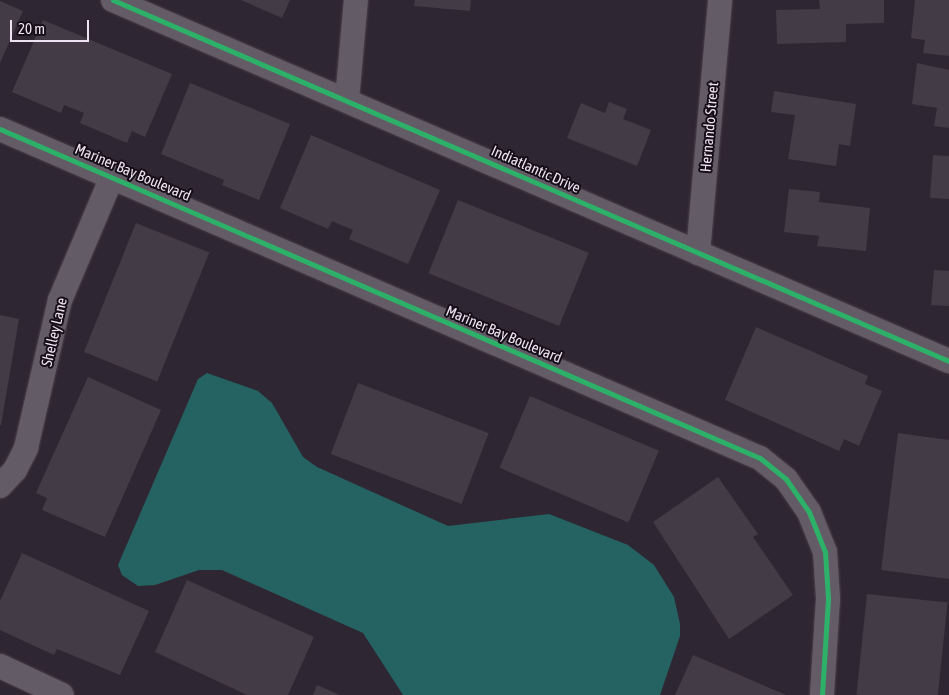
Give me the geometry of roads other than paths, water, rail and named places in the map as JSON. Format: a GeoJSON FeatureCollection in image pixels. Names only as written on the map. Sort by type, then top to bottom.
{"type":"FeatureCollection","features":[{"type":"Feature","properties":{"kind":"street","name":"Indiatlantic Drive"},"geometry":{"type":"LineString","coordinates":[[113,0],[949,361]]}},
{"type":"Feature","properties":{"kind":"street"},"geometry":{"type":"LineString","coordinates":[[347,100],[356,0]]}},
{"type":"Feature","properties":{"kind":"street","name":"Hernando Street"},"geometry":{"type":"LineString","coordinates":[[698,253],[720,0]]}},
{"type":"Feature","properties":{"kind":"street","name":"Mariner Bay Boulevard"},"geometry":{"type":"LineString","coordinates":[[0,129],[760,458],[786,479],[809,512],[826,552],[828,599],[822,695]]}},
{"type":"Feature","properties":{"kind":"street","name":"Shelley Lane"},"geometry":{"type":"LineString","coordinates":[[0,486],[15,470],[26,448],[60,300],[112,177]]}},
{"type":"Feature","properties":{"kind":"street"},"geometry":{"type":"LineString","coordinates":[[0,666],[62,695]]}}]}
